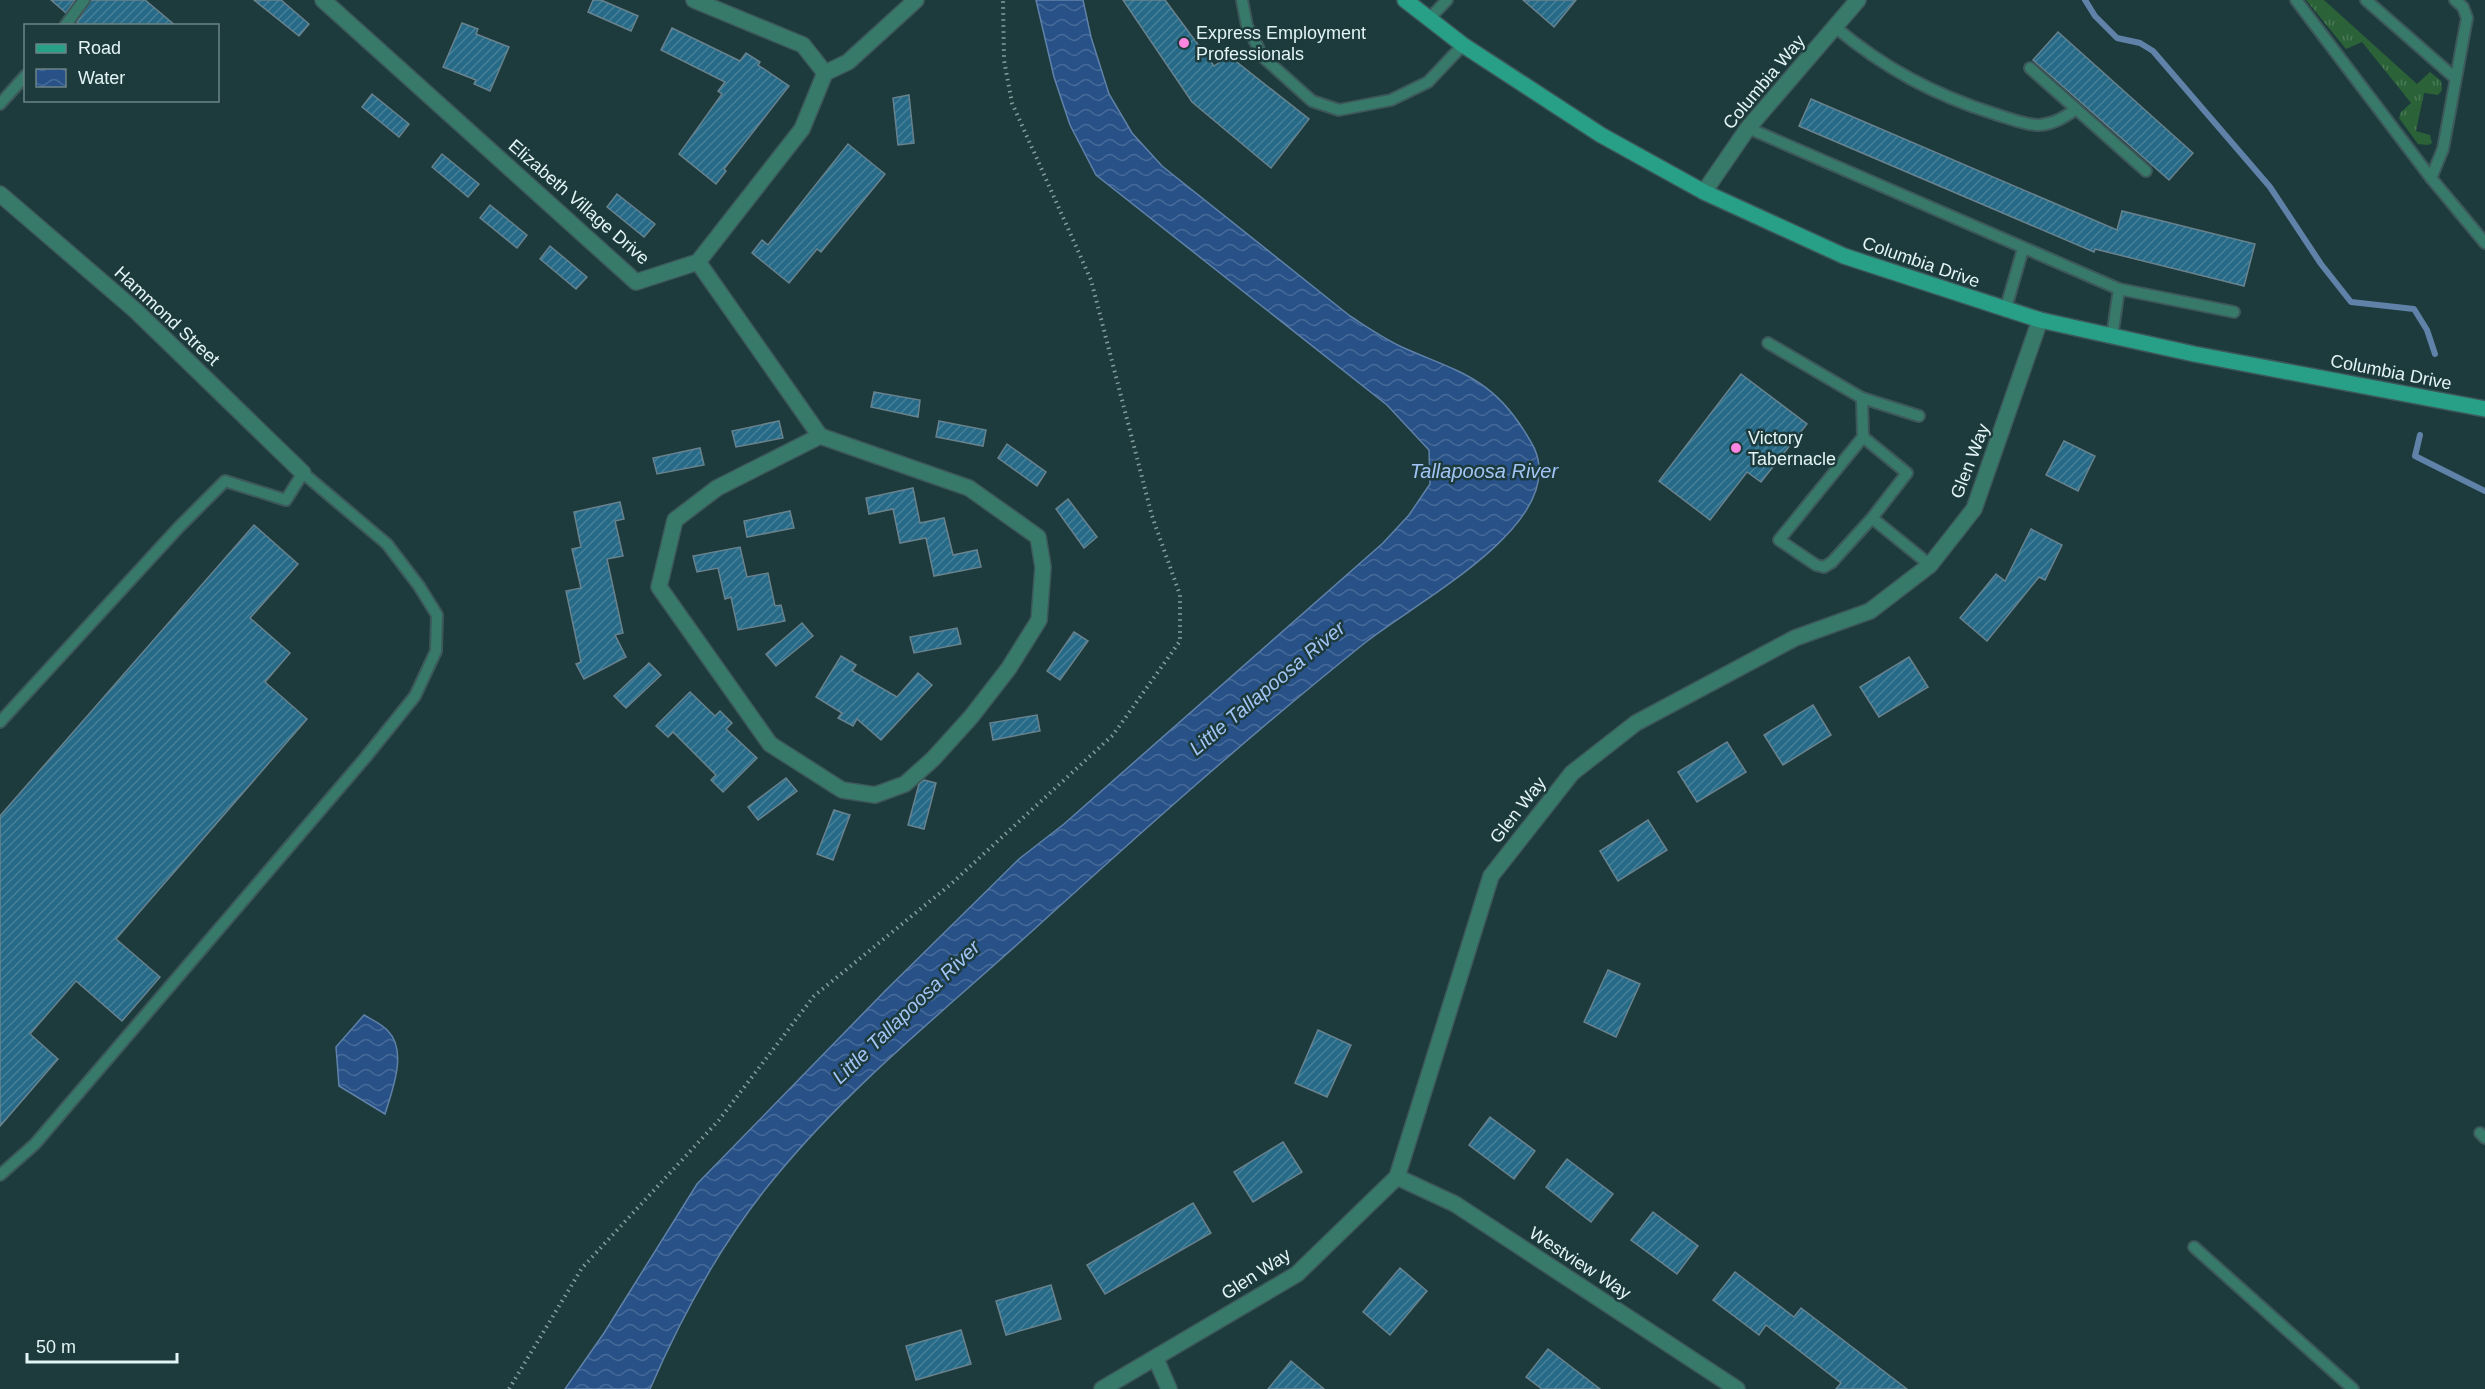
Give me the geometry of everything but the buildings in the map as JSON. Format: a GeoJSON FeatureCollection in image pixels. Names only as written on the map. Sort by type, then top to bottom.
{"type":"FeatureCollection","features":[{"type":"Feature","properties":{"kind":"main road","name":"Columbia Drive"},"geometry":{"type":"LineString","coordinates":[[1405,0],[1464,45],[1601,135],[1704,192],[1844,256],[2005,311],[2040,320],[2112,337],[2485,409]]}},
{"type":"Feature","properties":{"kind":"street","name":"Elizabeth Village Drive"},"geometry":{"type":"LineString","coordinates":[[323,0],[636,282],[698,262]]}},
{"type":"Feature","properties":{"kind":"street"},"geometry":{"type":"LineString","coordinates":[[694,0],[803,45],[825,73]]}},
{"type":"Feature","properties":{"kind":"street"},"geometry":{"type":"LineString","coordinates":[[820,436],[717,488],[675,520],[659,587],[770,744],[842,790],[875,795],[905,784],[933,759],[971,717],[1009,668],[1039,620],[1043,567],[1038,537],[969,488],[820,436],[698,262],[802,129],[825,73],[848,62],[916,0]]}},
{"type":"Feature","properties":{"kind":"street","name":"Columbia Way"},"geometry":{"type":"LineString","coordinates":[[1704,192],[1748,128],[1858,0]]}},
{"type":"Feature","properties":{"kind":"street","name":"Hammond Street"},"geometry":{"type":"LineString","coordinates":[[0,194],[136,311],[303,472]]}},
{"type":"Feature","properties":{"kind":"street","name":"Glen Way"},"geometry":{"type":"LineString","coordinates":[[1102,1389],[1297,1274],[1397,1177],[1491,876],[1572,773],[1636,723],[1795,638],[1870,611],[1930,565],[1974,509],[2040,320]]}},
{"type":"Feature","properties":{"kind":"street","name":"Westview Way"},"geometry":{"type":"LineString","coordinates":[[1397,1177],[1455,1204],[1737,1389]]}},
{"type":"Feature","properties":{"kind":"street"},"geometry":{"type":"LineString","coordinates":[[1156,1359],[1169,1389]]}},
{"type":"Feature","properties":{"kind":"lane"},"geometry":{"type":"LineString","coordinates":[[66,24],[84,0]]}},
{"type":"Feature","properties":{"kind":"lane"},"geometry":{"type":"LineString","coordinates":[[1242,0],[1247,26],[1263,57],[1312,100],[1339,110],[1391,100],[1428,81],[1464,45]]}},
{"type":"Feature","properties":{"kind":"lane"},"geometry":{"type":"LineString","coordinates":[[1430,19],[1447,0]]}},
{"type":"Feature","properties":{"kind":"lane"},"geometry":{"type":"LineString","coordinates":[[2296,0],[2431,178],[2485,243]]}},
{"type":"Feature","properties":{"kind":"lane"},"geometry":{"type":"LineString","coordinates":[[2366,0],[2455,78]]}},
{"type":"Feature","properties":{"kind":"lane"},"geometry":{"type":"LineString","coordinates":[[2431,178],[2443,149],[2467,18],[2463,7],[2455,0]]}},
{"type":"Feature","properties":{"kind":"lane"},"geometry":{"type":"LineString","coordinates":[[1835,27],[1878,59],[1918,84],[1967,105],[2039,125],[2060,120],[2076,109]]}},
{"type":"Feature","properties":{"kind":"lane"},"geometry":{"type":"LineString","coordinates":[[2030,68],[2146,171]]}},
{"type":"Feature","properties":{"kind":"lane"},"geometry":{"type":"LineString","coordinates":[[0,104],[24,77]]}},
{"type":"Feature","properties":{"kind":"lane"},"geometry":{"type":"LineString","coordinates":[[1748,128],[2119,289],[2234,312]]}},
{"type":"Feature","properties":{"kind":"lane"},"geometry":{"type":"LineString","coordinates":[[2005,311],[2023,249]]}},
{"type":"Feature","properties":{"kind":"lane"},"geometry":{"type":"LineString","coordinates":[[2112,337],[2119,289]]}},
{"type":"Feature","properties":{"kind":"lane"},"geometry":{"type":"LineString","coordinates":[[1768,343],[1862,398],[1919,416]]}},
{"type":"Feature","properties":{"kind":"lane"},"geometry":{"type":"LineString","coordinates":[[1862,398],[1863,437],[1779,540],[1816,565],[1824,567],[1832,562],[1872,518],[1907,473],[1863,437]]}},
{"type":"Feature","properties":{"kind":"lane"},"geometry":{"type":"LineString","coordinates":[[0,722],[179,527],[225,481],[286,500],[303,472],[387,544],[419,586],[437,615],[436,651],[415,696],[365,758],[35,1144],[0,1175]]}},
{"type":"Feature","properties":{"kind":"lane"},"geometry":{"type":"LineString","coordinates":[[1872,518],[1930,565]]}},
{"type":"Feature","properties":{"kind":"lane"},"geometry":{"type":"LineString","coordinates":[[2194,1247],[2353,1389]]}},
{"type":"Feature","properties":{"kind":"green space"},"geometry":{"type":"Polygon","coordinates":[[[2306,0],[2324,0],[2417,84],[2430,72],[2441,81],[2442,90],[2438,95],[2424,93],[2416,131],[2430,135],[2432,143],[2418,144],[2399,118],[2401,112],[2411,103],[2362,42],[2346,49],[2306,0]]]}},
{"type":"Feature","properties":{"kind":"water","name":"Tallapoosa River"},"geometry":{"type":"Polygon","coordinates":[[[1036,0],[1083,0],[1091,37],[1109,94],[1132,133],[1162,166],[1350,316],[1397,344],[1471,378],[1498,398],[1523,429],[1537,455],[1539,472],[1534,497],[1519,521],[1497,545],[1442,589],[1366,642],[1238,748],[899,1050],[836,1110],[777,1175],[739,1225],[690,1305],[650,1389],[565,1389],[604,1333],[697,1184],[885,991],[1019,859],[1064,824],[1383,543],[1409,515],[1430,484],[1429,450],[1387,405],[1096,175],[1070,125],[1054,77],[1036,0]]]}},
{"type":"Feature","properties":{"kind":"water"},"geometry":{"type":"Polygon","coordinates":[[[364,1015],[388,1031],[397,1049],[397,1071],[385,1114],[339,1086],[336,1047],[364,1015]]]}},
{"type":"Feature","properties":{"kind":"waterway"},"geometry":{"type":"LineString","coordinates":[[2085,0],[2095,16],[2117,38],[2140,43],[2153,51],[2270,187],[2321,264],[2351,302],[2414,309],[2427,330],[2435,354]]}},
{"type":"Feature","properties":{"kind":"waterway"},"geometry":{"type":"LineString","coordinates":[[2420,435],[2415,456],[2485,491]]}},
{"type":"Feature","properties":{"kind":"place","name":"Express Employment Professionals"},"geometry":{"type":"Point","coordinates":[1184,43]}},
{"type":"Feature","properties":{"kind":"place","name":"Victory Tabernacle"},"geometry":{"type":"Point","coordinates":[1736,448]}},
{"type":"Feature","properties":{"kind":"water label","name":"Little Tallapoosa River"},"geometry":{"type":"Point","coordinates":[1267,688]}},
{"type":"Feature","properties":{"kind":"water label","name":"Little Tallapoosa River"},"geometry":{"type":"Point","coordinates":[906,1012]}}]}
